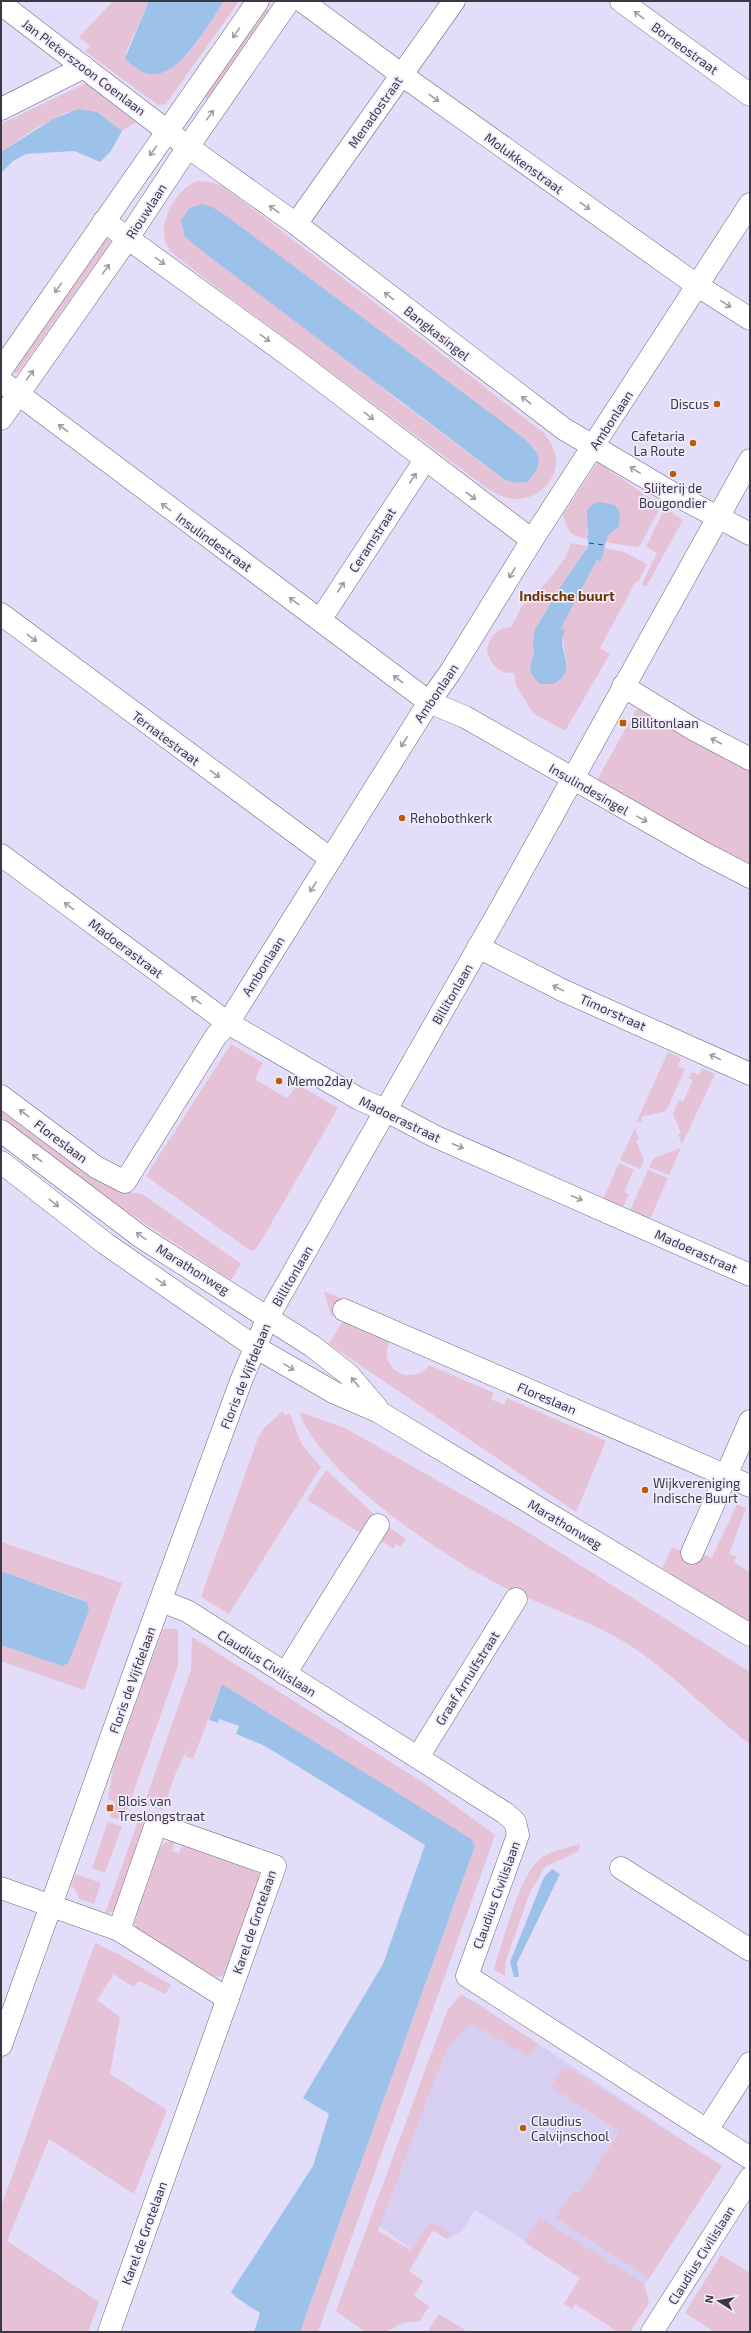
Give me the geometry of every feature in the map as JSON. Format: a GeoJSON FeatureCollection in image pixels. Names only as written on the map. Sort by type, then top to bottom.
{"type":"FeatureCollection","features":[{"type":"Feature","properties":{"kind":"street"},"geometry":{"type":"LineString","coordinates":[[1,370],[258,1]]}},
{"type":"Feature","properties":{"kind":"street","name":"Riouwlaan"},"geometry":{"type":"LineString","coordinates":[[1,419],[9,387],[128,238],[188,147],[289,1]]}},
{"type":"Feature","properties":{"kind":"street","name":"Molukkenstraat"},"geometry":{"type":"LineString","coordinates":[[302,1],[402,75],[698,286],[750,319]]}},
{"type":"Feature","properties":{"kind":"street","name":"Menadostraat"},"geometry":{"type":"LineString","coordinates":[[296,224],[454,1]]}},
{"type":"Feature","properties":{"kind":"street","name":"Borneostraat"},"geometry":{"type":"LineString","coordinates":[[621,1],[750,95]]}},
{"type":"Feature","properties":{"kind":"street","name":"Jan Pieterszoon Coenlaan"},"geometry":{"type":"LineString","coordinates":[[1,4],[168,131]]}},
{"type":"Feature","properties":{"kind":"street"},"geometry":{"type":"LineString","coordinates":[[1,110],[84,67]]}},
{"type":"Feature","properties":{"kind":"street","name":"Bangkasingel"},"geometry":{"type":"LineString","coordinates":[[168,131],[296,224],[564,429],[672,493],[750,534]]}},
{"type":"Feature","properties":{"kind":"street","name":"Ambonlaan"},"geometry":{"type":"LineString","coordinates":[[125,1182],[216,1036],[228,1023],[429,702],[451,671],[532,540],[595,446],[750,204]]}},
{"type":"Feature","properties":{"kind":"street"},"geometry":{"type":"LineString","coordinates":[[104,221],[295,360],[532,540]]}},
{"type":"Feature","properties":{"kind":"street","name":"Insulindestraat"},"geometry":{"type":"LineString","coordinates":[[9,387],[429,702]]}},
{"type":"Feature","properties":{"kind":"street","name":"Ceramstraat"},"geometry":{"type":"LineString","coordinates":[[320,620],[425,460]]}},
{"type":"Feature","properties":{"kind":"street","name":"Billitonlaan"},"geometry":{"type":"LineString","coordinates":[[268,1317],[478,948],[750,460]]}},
{"type":"Feature","properties":{"kind":"street","name":"Ternatestraat"},"geometry":{"type":"LineString","coordinates":[[1,614],[331,859]]}},
{"type":"Feature","properties":{"kind":"street"},"geometry":{"type":"LineString","coordinates":[[623,686],[693,729],[750,759]]}},
{"type":"Feature","properties":{"kind":"street","name":"Insulindesingel"},"geometry":{"type":"LineString","coordinates":[[429,702],[465,717],[702,852],[750,877]]}},
{"type":"Feature","properties":{"kind":"street","name":"Madoerastraat"},"geometry":{"type":"LineString","coordinates":[[1,855],[228,1023],[359,1100],[385,1110],[434,1136],[750,1275]]}},
{"type":"Feature","properties":{"kind":"street","name":"Timorstraat"},"geometry":{"type":"LineString","coordinates":[[478,948],[562,990],[750,1074]]}},
{"type":"Feature","properties":{"kind":"street","name":"Floreslaan"},"geometry":{"type":"LineString","coordinates":[[1,1096],[96,1167],[125,1182]]}},
{"type":"Feature","properties":{"kind":"street","name":"Marathonweg"},"geometry":{"type":"LineString","coordinates":[[1,1131],[141,1237],[312,1346],[348,1374],[379,1412]]}},
{"type":"Feature","properties":{"kind":"street","name":"Marathonweg"},"geometry":{"type":"LineString","coordinates":[[1,1162],[106,1244],[255,1347],[335,1393],[379,1412],[750,1635]]}},
{"type":"Feature","properties":{"kind":"street","name":"Floreslaan"},"geometry":{"type":"LineString","coordinates":[[344,1310],[750,1486]]}},
{"type":"Feature","properties":{"kind":"street","name":"Floris de Vijfdelaan"},"geometry":{"type":"LineString","coordinates":[[1,2045],[241,1381],[268,1317]]}},
{"type":"Feature","properties":{"kind":"street"},"geometry":{"type":"LineString","coordinates":[[692,1553],[750,1421]]}},
{"type":"Feature","properties":{"kind":"street"},"geometry":{"type":"LineString","coordinates":[[285,1674],[378,1525]]}},
{"type":"Feature","properties":{"kind":"street","name":"Graaf Arnulfstraat"},"geometry":{"type":"LineString","coordinates":[[418,1757],[516,1599]]}},
{"type":"Feature","properties":{"kind":"street","name":"Claudius Civilislaan"},"geometry":{"type":"LineString","coordinates":[[161,1601],[187,1612],[506,1813],[515,1822],[518,1835],[467,1976],[750,2158]]}},
{"type":"Feature","properties":{"kind":"street","name":"Karel de Grotelaan"},"geometry":{"type":"LineString","coordinates":[[109,2332],[275,1866],[156,1824],[119,1930]]}},
{"type":"Feature","properties":{"kind":"street"},"geometry":{"type":"LineString","coordinates":[[622,1868],[750,1950]]}},
{"type":"Feature","properties":{"kind":"street"},"geometry":{"type":"LineString","coordinates":[[1,1888],[119,1930],[228,1999]]}},
{"type":"Feature","properties":{"kind":"street"},"geometry":{"type":"LineString","coordinates":[[707,2130],[750,2063]]}},
{"type":"Feature","properties":{"kind":"street","name":"Claudius Civilislaan"},"geometry":{"type":"LineString","coordinates":[[652,2332],[750,2178]]}},
{"type":"Feature","properties":{"kind":"shaded area"},"geometry":{"type":"Polygon","coordinates":[[[113,1],[149,1],[125,54],[154,75],[166,71],[177,64],[186,55],[203,34],[224,1],[239,1],[166,104],[158,105],[85,51],[90,46],[79,37],[113,1]]]}},
{"type":"Feature","properties":{"kind":"shaded area"},"geometry":{"type":"Polygon","coordinates":[[[263,6],[271,11],[210,100],[202,95],[263,6]]]}},
{"type":"Feature","properties":{"kind":"shaded area"},"geometry":{"type":"Polygon","coordinates":[[[86,83],[136,122],[122,131],[97,112],[67,112],[34,129],[1,152],[1,124],[86,83]]]}},
{"type":"Feature","properties":{"kind":"shaded area"},"geometry":{"type":"Polygon","coordinates":[[[197,181],[210,182],[223,186],[544,433],[551,443],[556,459],[552,477],[547,485],[532,496],[514,499],[501,496],[488,489],[175,255],[169,249],[165,240],[165,220],[175,200],[181,192],[197,181]],[[212,207],[189,208],[181,220],[396,399],[505,480],[516,483],[535,449],[525,439],[212,207]]]}},
{"type":"Feature","properties":{"kind":"shaded area"},"geometry":{"type":"Polygon","coordinates":[[[105,237],[110,240],[110,243],[18,373],[12,372],[105,237]]]}},
{"type":"Feature","properties":{"kind":"shaded area"},"geometry":{"type":"Polygon","coordinates":[[[598,462],[661,506],[641,544],[637,547],[604,542],[607,537],[616,530],[586,528],[588,539],[573,534],[567,526],[563,515],[598,462]]]}},
{"type":"Feature","properties":{"kind":"shaded area"},"geometry":{"type":"Polygon","coordinates":[[[665,508],[683,520],[646,587],[642,584],[657,553],[646,547],[665,508]]]}},
{"type":"Feature","properties":{"kind":"shaded area"},"geometry":{"type":"Polygon","coordinates":[[[571,543],[587,546],[537,625],[534,653],[531,662],[567,664],[561,628],[597,560],[601,562],[603,548],[624,552],[647,564],[638,582],[636,581],[600,648],[610,654],[565,731],[533,713],[516,685],[514,673],[504,672],[496,668],[493,665],[487,651],[494,634],[502,629],[511,627],[522,606],[547,582],[566,557],[571,543]]]}},
{"type":"Feature","properties":{"kind":"shaded area"},"geometry":{"type":"Polygon","coordinates":[[[643,709],[750,770],[750,867],[600,784],[598,778],[636,710],[643,709]]]}},
{"type":"Feature","properties":{"kind":"shaded area"},"geometry":{"type":"Polygon","coordinates":[[[231,1044],[263,1063],[257,1074],[256,1080],[286,1098],[289,1097],[297,1084],[338,1108],[264,1236],[255,1250],[251,1251],[146,1176],[231,1044]]]}},
{"type":"Feature","properties":{"kind":"shaded area"},"geometry":{"type":"Polygon","coordinates":[[[668,1052],[681,1058],[678,1066],[685,1069],[666,1111],[641,1117],[642,1121],[636,1123],[668,1052]]]}},
{"type":"Feature","properties":{"kind":"shaded area"},"geometry":{"type":"Polygon","coordinates":[[[702,1068],[715,1074],[682,1144],[678,1134],[681,1133],[673,1114],[679,1100],[683,1102],[693,1080],[689,1078],[692,1072],[699,1075],[702,1068]]]}},
{"type":"Feature","properties":{"kind":"shaded area"},"geometry":{"type":"Polygon","coordinates":[[[1,1104],[125,1191],[144,1195],[241,1264],[231,1280],[119,1206],[1,1118],[1,1104]]]}},
{"type":"Feature","properties":{"kind":"shaded area"},"geometry":{"type":"Polygon","coordinates":[[[635,1128],[639,1139],[636,1140],[644,1161],[640,1169],[620,1160],[635,1128]]]}},
{"type":"Feature","properties":{"kind":"shaded area"},"geometry":{"type":"Polygon","coordinates":[[[681,1148],[669,1175],[649,1167],[654,1158],[681,1148]]]}},
{"type":"Feature","properties":{"kind":"shaded area"},"geometry":{"type":"Polygon","coordinates":[[[619,1163],[634,1170],[624,1192],[629,1194],[623,1207],[603,1199],[619,1163]]]}},
{"type":"Feature","properties":{"kind":"shaded area"},"geometry":{"type":"Polygon","coordinates":[[[648,1170],[668,1178],[650,1219],[630,1211],[648,1170]]]}},
{"type":"Feature","properties":{"kind":"shaded area"},"geometry":{"type":"Polygon","coordinates":[[[324,1291],[343,1299],[334,1315],[331,1316],[324,1291]]]}},
{"type":"Feature","properties":{"kind":"shaded area"},"geometry":{"type":"Polygon","coordinates":[[[343,1321],[389,1341],[387,1357],[390,1364],[399,1373],[412,1375],[424,1370],[429,1365],[494,1393],[491,1399],[504,1405],[507,1398],[606,1441],[576,1512],[329,1344],[343,1321]]]}},
{"type":"Feature","properties":{"kind":"shaded area"},"geometry":{"type":"Polygon","coordinates":[[[283,1411],[284,1415],[290,1414],[302,1445],[321,1467],[229,1614],[201,1597],[258,1438],[265,1427],[283,1411]]]}},
{"type":"Feature","properties":{"kind":"shaded area"},"geometry":{"type":"Polygon","coordinates":[[[299,1412],[345,1428],[521,1528],[750,1672],[750,1744],[734,1732],[674,1679],[626,1643],[583,1621],[523,1596],[482,1576],[421,1537],[389,1514],[333,1463],[312,1437],[299,1412]]]}},
{"type":"Feature","properties":{"kind":"shaded area"},"geometry":{"type":"Polygon","coordinates":[[[326,1470],[375,1515],[362,1534],[307,1500],[326,1470]]]}},
{"type":"Feature","properties":{"kind":"shaded area"},"geometry":{"type":"Polygon","coordinates":[[[737,1504],[746,1508],[729,1554],[737,1557],[734,1562],[750,1573],[750,1624],[662,1568],[672,1547],[693,1556],[696,1552],[712,1558],[737,1504]]]}},
{"type":"Feature","properties":{"kind":"shaded area"},"geometry":{"type":"Polygon","coordinates":[[[386,1525],[406,1539],[400,1547],[396,1544],[394,1549],[377,1539],[386,1525]]]}},
{"type":"Feature","properties":{"kind":"shaded area"},"geometry":{"type":"Polygon","coordinates":[[[1,1542],[122,1583],[84,1690],[1,1661],[1,1645],[62,1666],[68,1664],[89,1606],[84,1600],[1,1571],[1,1542]]]}},
{"type":"Feature","properties":{"kind":"shaded area"},"geometry":{"type":"Polygon","coordinates":[[[163,1629],[178,1629],[178,1666],[123,1821],[110,1817],[115,1802],[108,1799],[114,1764],[163,1629]]]}},
{"type":"Feature","properties":{"kind":"shaded area"},"geometry":{"type":"Polygon","coordinates":[[[192,1637],[424,1783],[495,1835],[318,2332],[300,2332],[474,1849],[222,1684],[193,1759],[186,1757],[188,1748],[175,1775],[163,1810],[144,1804],[191,1670],[192,1637]]]}},
{"type":"Feature","properties":{"kind":"shaded area"},"geometry":{"type":"Polygon","coordinates":[[[142,1810],[151,1813],[149,1819],[114,1911],[105,1914],[142,1810]]]}},
{"type":"Feature","properties":{"kind":"shaded area"},"geometry":{"type":"Polygon","coordinates":[[[108,1822],[122,1826],[105,1873],[92,1868],[108,1822]]]}},
{"type":"Feature","properties":{"kind":"shaded area"},"geometry":{"type":"Polygon","coordinates":[[[175,1841],[172,1851],[179,1853],[183,1844],[255,1870],[260,1876],[228,1973],[218,1977],[212,1975],[137,1929],[133,1921],[158,1850],[165,1842],[175,1841]]]}},
{"type":"Feature","properties":{"kind":"shaded area"},"geometry":{"type":"Polygon","coordinates":[[[580,1844],[579,1851],[545,1867],[530,1892],[506,1960],[505,1976],[494,1969],[512,1910],[526,1879],[540,1859],[549,1853],[580,1844]]]}},
{"type":"Feature","properties":{"kind":"shaded area"},"geometry":{"type":"Polygon","coordinates":[[[75,1874],[101,1883],[94,1904],[80,1899],[74,1888],[71,1887],[75,1874]]]}},
{"type":"Feature","properties":{"kind":"shaded area"},"geometry":{"type":"Polygon","coordinates":[[[95,1943],[120,1955],[171,1985],[165,1994],[139,1981],[133,1987],[114,1974],[97,2000],[120,2017],[110,2074],[167,2110],[134,2194],[49,2139],[7,2241],[99,2302],[88,2332],[1,2332],[1,2207],[95,1943]]]}},
{"type":"Feature","properties":{"kind":"shaded area"},"geometry":{"type":"Polygon","coordinates":[[[461,1994],[538,2044],[529,2056],[471,2024],[450,2043],[430,2091],[378,2231],[411,2250],[431,2221],[451,2234],[447,2239],[433,2230],[409,2271],[423,2281],[414,2296],[429,2306],[420,2321],[403,2323],[385,2332],[365,2332],[336,2311],[447,2011],[461,1994]]]}},
{"type":"Feature","properties":{"kind":"shaded area"},"geometry":{"type":"Polygon","coordinates":[[[474,2001],[722,2166],[631,2306],[475,2210],[462,2231],[447,2239],[433,2230],[412,2250],[374,2222],[449,2012],[474,2001]]]}},
{"type":"Feature","properties":{"kind":"shaded area"},"geometry":{"type":"Polygon","coordinates":[[[563,2068],[570,2069],[722,2166],[649,2278],[556,2218],[573,2190],[579,2194],[620,2131],[551,2087],[563,2068]]]}},
{"type":"Feature","properties":{"kind":"shaded area"},"geometry":{"type":"Polygon","coordinates":[[[540,2218],[644,2284],[649,2303],[630,2332],[618,2332],[575,2304],[572,2309],[564,2304],[580,2278],[524,2242],[540,2218]]]}},
{"type":"Feature","properties":{"kind":"shaded area"},"geometry":{"type":"Polygon","coordinates":[[[721,2255],[750,2273],[750,2332],[715,2332],[685,2313],[721,2255]]]}},
{"type":"Feature","properties":{"kind":"shaded area"},"geometry":{"type":"Polygon","coordinates":[[[439,2314],[468,2332],[428,2331],[439,2314]]]}},
{"type":"Feature","properties":{"kind":"water"},"geometry":{"type":"Polygon","coordinates":[[[149,1],[224,1],[189,52],[177,64],[165,72],[152,74],[139,70],[125,58],[149,1]]]}},
{"type":"Feature","properties":{"kind":"water"},"geometry":{"type":"Polygon","coordinates":[[[78,109],[97,112],[122,131],[111,151],[100,162],[74,151],[26,154],[13,161],[1,173],[1,152],[53,119],[78,109]]]}},
{"type":"Feature","properties":{"kind":"water"},"geometry":{"type":"Polygon","coordinates":[[[202,204],[212,207],[225,215],[525,439],[535,450],[539,460],[536,470],[527,482],[516,483],[505,480],[185,237],[181,220],[189,208],[202,204]]]}},
{"type":"Feature","properties":{"kind":"water"},"geometry":{"type":"Polygon","coordinates":[[[600,502],[615,505],[620,512],[619,526],[607,537],[601,562],[597,560],[561,628],[565,630],[562,638],[562,645],[566,658],[566,671],[562,678],[554,684],[540,684],[532,675],[530,667],[534,652],[533,642],[535,629],[561,586],[588,546],[587,510],[594,503],[600,502]]]}},
{"type":"Feature","properties":{"kind":"water"},"geometry":{"type":"Polygon","coordinates":[[[1,1571],[87,1602],[89,1610],[68,1664],[62,1666],[1,1645],[1,1571]]]}},
{"type":"Feature","properties":{"kind":"water"},"geometry":{"type":"Polygon","coordinates":[[[222,1684],[471,1839],[475,1846],[300,2332],[254,2332],[260,2313],[237,2298],[231,2292],[313,2166],[329,2114],[303,2098],[383,1964],[425,1845],[265,1746],[236,1734],[239,1726],[219,1719],[218,1723],[209,1720],[222,1684]]]}},
{"type":"Feature","properties":{"kind":"water"},"geometry":{"type":"Polygon","coordinates":[[[552,1869],[560,1874],[517,1963],[519,1977],[514,1977],[510,1962],[544,1877],[552,1869]]]}},
{"type":"Feature","properties":{"kind":"ferry route"},"geometry":{"type":"LineString","coordinates":[[589,543],[604,545]]}},
{"type":"Feature","properties":{"kind":"place","name":"Discus"},"geometry":{"type":"Point","coordinates":[717,404]}},
{"type":"Feature","properties":{"kind":"place","name":"Cafetaria La Route"},"geometry":{"type":"Point","coordinates":[693,443]}},
{"type":"Feature","properties":{"kind":"place","name":"Slijterij de Bougondier"},"geometry":{"type":"Point","coordinates":[673,474]}},
{"type":"Feature","properties":{"kind":"place","name":"Billitonlaan"},"geometry":{"type":"Point","coordinates":[623,723]}},
{"type":"Feature","properties":{"kind":"place","name":"Rehobothkerk"},"geometry":{"type":"Point","coordinates":[402,818]}},
{"type":"Feature","properties":{"kind":"place","name":"Memo2day"},"geometry":{"type":"Point","coordinates":[279,1081]}},
{"type":"Feature","properties":{"kind":"place","name":"Wijkvereniging Indische Buurt"},"geometry":{"type":"Point","coordinates":[645,1490]}},
{"type":"Feature","properties":{"kind":"place","name":"Blois van Treslongstraat"},"geometry":{"type":"Point","coordinates":[110,1808]}},
{"type":"Feature","properties":{"kind":"place","name":"Claudius Calvijnschool"},"geometry":{"type":"Point","coordinates":[523,2128]}},
{"type":"Feature","properties":{"kind":"district","name":"Indische buurt"},"geometry":{"type":"Point","coordinates":[567,595]}}]}
